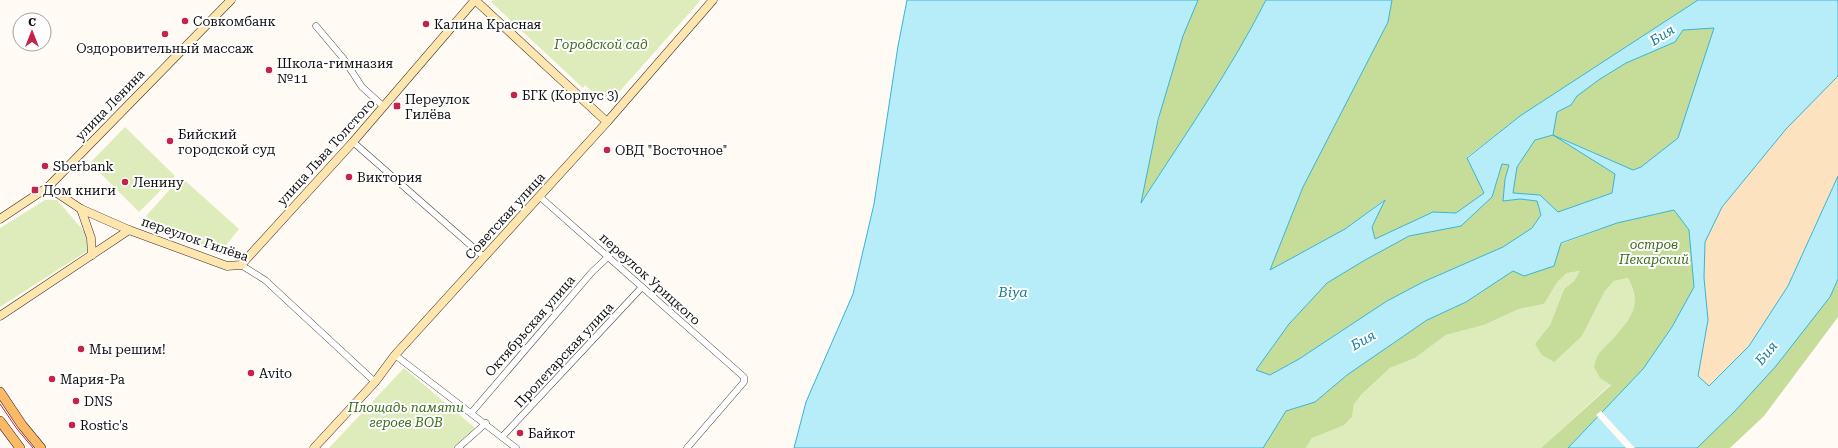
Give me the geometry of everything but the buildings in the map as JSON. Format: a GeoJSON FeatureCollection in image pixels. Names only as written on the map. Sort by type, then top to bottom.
{"type":"FeatureCollection","features":[{"type":"Feature","properties":{"kind":"main road"},"geometry":{"type":"LineString","coordinates":[[0,392],[22,425],[41,448]]}},
{"type":"Feature","properties":{"kind":"main road"},"geometry":{"type":"LineString","coordinates":[[0,421],[20,448]]}},
{"type":"Feature","properties":{"kind":"street","name":"улица Ленина"},"geometry":{"type":"LineString","coordinates":[[0,219],[48,187],[231,0]]}},
{"type":"Feature","properties":{"kind":"street"},"geometry":{"type":"LineString","coordinates":[[475,0],[607,122]]}},
{"type":"Feature","properties":{"kind":"street","name":"улица Льва Толстого"},"geometry":{"type":"LineString","coordinates":[[241,265],[353,142],[475,0]]}},
{"type":"Feature","properties":{"kind":"street","name":"Советская улица"},"geometry":{"type":"LineString","coordinates":[[314,448],[375,382],[395,355],[607,122],[713,0]]}},
{"type":"Feature","properties":{"kind":"street"},"geometry":{"type":"LineString","coordinates":[[316,26],[343,58],[362,87],[383,106]]}},
{"type":"Feature","properties":{"kind":"street"},"geometry":{"type":"LineString","coordinates":[[353,142],[484,257]]}},
{"type":"Feature","properties":{"kind":"street","name":"переулок Гилёва"},"geometry":{"type":"LineString","coordinates":[[48,187],[81,209],[129,230],[227,266],[241,265],[265,280],[375,382]]}},
{"type":"Feature","properties":{"kind":"street","name":"переулок Урицкого"},"geometry":{"type":"LineString","coordinates":[[539,196],[745,380],[687,448]]}},
{"type":"Feature","properties":{"kind":"street"},"geometry":{"type":"LineString","coordinates":[[81,209],[91,238],[92,255]]}},
{"type":"Feature","properties":{"kind":"street"},"geometry":{"type":"LineString","coordinates":[[0,316],[129,230]]}},
{"type":"Feature","properties":{"kind":"street","name":"Октябрьская улица"},"geometry":{"type":"LineString","coordinates":[[472,412],[592,272],[608,257]]}},
{"type":"Feature","properties":{"kind":"street","name":"Пролетарская улица"},"geometry":{"type":"LineString","coordinates":[[502,437],[642,287]]}},
{"type":"Feature","properties":{"kind":"street"},"geometry":{"type":"LineString","coordinates":[[395,355],[472,412],[516,448]]}},
{"type":"Feature","properties":{"kind":"street"},"geometry":{"type":"LineString","coordinates":[[458,448],[486,423]]}},
{"type":"Feature","properties":{"kind":"green space","name":"Городской сад"},"geometry":{"type":"Polygon","coordinates":[[[493,0],[700,1],[612,100],[594,94],[585,85],[583,88],[491,2],[493,0]]]}},
{"type":"Feature","properties":{"kind":"green space"},"geometry":{"type":"Polygon","coordinates":[[[1198,0],[1266,0],[1222,78],[1140,204],[1170,75],[1178,49],[1198,0]]]}},
{"type":"Feature","properties":{"kind":"green space"},"geometry":{"type":"Polygon","coordinates":[[[1392,0],[1698,0],[1520,116],[1467,157],[1484,193],[1456,213],[1433,212],[1375,239],[1372,227],[1384,200],[1345,229],[1270,270],[1303,187],[1388,22],[1392,0]]]}},
{"type":"Feature","properties":{"kind":"green space"},"geometry":{"type":"Polygon","coordinates":[[[1714,28],[1678,138],[1641,167],[1633,170],[1556,136],[1615,174],[1612,193],[1558,212],[1540,195],[1513,193],[1517,167],[1535,140],[1553,135],[1557,112],[1571,105],[1577,96],[1600,79],[1626,63],[1675,42],[1683,30],[1714,28]]]}},
{"type":"Feature","properties":{"kind":"green space"},"geometry":{"type":"Polygon","coordinates":[[[125,127],[175,176],[139,212],[90,163],[125,127]]]}},
{"type":"Feature","properties":{"kind":"green space"},"geometry":{"type":"Polygon","coordinates":[[[1502,164],[1509,165],[1505,179],[1503,201],[1520,199],[1537,201],[1541,215],[1532,228],[1503,247],[1423,282],[1387,301],[1299,359],[1270,375],[1256,370],[1289,324],[1327,283],[1409,236],[1461,226],[1492,197],[1502,164]]]}},
{"type":"Feature","properties":{"kind":"green space"},"geometry":{"type":"Polygon","coordinates":[[[181,177],[239,229],[221,252],[168,237],[146,216],[181,177]]]}},
{"type":"Feature","properties":{"kind":"green space"},"geometry":{"type":"Polygon","coordinates":[[[45,200],[57,200],[88,236],[90,244],[87,251],[0,307],[0,228],[45,200]]]}},
{"type":"Feature","properties":{"kind":"green space","name":"остров Пекарский"},"geometry":{"type":"Polygon","coordinates":[[[1674,210],[1689,230],[1694,287],[1672,327],[1643,369],[1568,448],[1541,448],[1611,385],[1600,378],[1594,367],[1599,353],[1624,326],[1632,312],[1634,297],[1628,278],[1614,281],[1605,291],[1582,336],[1554,362],[1542,355],[1535,344],[1550,325],[1564,289],[1574,281],[1580,271],[1567,273],[1558,281],[1544,304],[1519,309],[1484,325],[1446,335],[1415,358],[1390,368],[1362,394],[1354,404],[1352,417],[1344,425],[1312,438],[1306,448],[1263,448],[1286,411],[1315,402],[1347,375],[1427,320],[1466,302],[1513,271],[1561,244],[1617,223],[1674,210]]]}},
{"type":"Feature","properties":{"kind":"green space"},"geometry":{"type":"Polygon","coordinates":[[[1580,271],[1574,281],[1564,289],[1550,325],[1536,344],[1582,336],[1605,291],[1614,281],[1628,278],[1633,290],[1633,311],[1623,329],[1599,354],[1600,378],[1611,384],[1541,448],[1306,448],[1312,438],[1352,417],[1354,404],[1362,394],[1390,368],[1415,358],[1446,335],[1484,325],[1519,309],[1544,304],[1558,281],[1567,273],[1580,271]]]}},
{"type":"Feature","properties":{"kind":"green space"},"geometry":{"type":"Polygon","coordinates":[[[1838,279],[1838,317],[1764,416],[1730,448],[1697,448],[1777,363],[1822,307],[1838,279]]]}},
{"type":"Feature","properties":{"kind":"green space","name":"Площадь памяти героев ВОВ"},"geometry":{"type":"Polygon","coordinates":[[[404,368],[475,428],[453,448],[329,448],[404,368]]]}},
{"type":"Feature","properties":{"kind":"sand"},"geometry":{"type":"Polygon","coordinates":[[[1838,76],[1838,176],[1788,286],[1749,346],[1708,386],[1698,376],[1708,320],[1704,278],[1705,242],[1722,207],[1786,129],[1838,76]]]}},
{"type":"Feature","properties":{"kind":"water","name":"Biya"},"geometry":{"type":"Polygon","coordinates":[[[907,0],[1198,0],[1183,36],[1158,120],[1141,203],[1222,78],[1266,0],[1392,0],[1388,22],[1303,187],[1270,270],[1345,229],[1385,200],[1372,227],[1375,239],[1433,212],[1456,213],[1484,193],[1467,158],[1520,116],[1698,0],[1838,0],[1838,76],[1786,129],[1722,207],[1705,242],[1704,278],[1708,320],[1698,376],[1709,386],[1749,346],[1788,286],[1838,176],[1838,279],[1830,297],[1776,366],[1735,411],[1697,448],[1568,448],[1643,369],[1672,327],[1694,287],[1689,230],[1674,210],[1617,223],[1561,243],[1554,266],[1524,276],[1513,271],[1466,302],[1427,320],[1347,375],[1315,402],[1286,411],[1263,448],[794,448],[806,402],[853,294],[874,204],[898,46],[907,0]],[[1714,28],[1683,30],[1675,42],[1626,63],[1600,79],[1577,96],[1571,105],[1557,112],[1553,135],[1633,170],[1641,167],[1678,138],[1714,28]],[[1553,135],[1535,140],[1517,167],[1513,193],[1540,195],[1558,212],[1612,193],[1615,174],[1553,135]],[[1502,164],[1492,197],[1461,226],[1409,236],[1327,283],[1289,324],[1256,370],[1270,375],[1299,359],[1387,301],[1423,282],[1503,247],[1532,228],[1541,215],[1537,201],[1520,199],[1503,201],[1505,179],[1509,165],[1502,164]]]}},
{"type":"Feature","properties":{"kind":"pier"},"geometry":{"type":"Polygon","coordinates":[[[1601,411],[1635,448],[1626,448],[1596,415],[1601,411]]]}},
{"type":"Feature","properties":{"kind":"tram line"},"geometry":{"type":"LineString","coordinates":[[0,404],[17,429],[33,448]]}},
{"type":"Feature","properties":{"kind":"place","name":"Совкомбанк"},"geometry":{"type":"Point","coordinates":[185,21]}},
{"type":"Feature","properties":{"kind":"place","name":"Калина Красная"},"geometry":{"type":"Point","coordinates":[426,24]}},
{"type":"Feature","properties":{"kind":"place","name":"Оздоровительный массаж"},"geometry":{"type":"Point","coordinates":[165,34]}},
{"type":"Feature","properties":{"kind":"place","name":"Школа-гимназия №11"},"geometry":{"type":"Point","coordinates":[269,70]}},
{"type":"Feature","properties":{"kind":"place","name":"БГК (Корпус 3)"},"geometry":{"type":"Point","coordinates":[514,95]}},
{"type":"Feature","properties":{"kind":"place","name":"Переулок Гилёва"},"geometry":{"type":"Point","coordinates":[397,106]}},
{"type":"Feature","properties":{"kind":"place","name":"Бийский городской суд"},"geometry":{"type":"Point","coordinates":[170,141]}},
{"type":"Feature","properties":{"kind":"place","name":"ОВД \"Восточное\""},"geometry":{"type":"Point","coordinates":[607,150]}},
{"type":"Feature","properties":{"kind":"place","name":"Sberbank"},"geometry":{"type":"Point","coordinates":[45,166]}},
{"type":"Feature","properties":{"kind":"place","name":"Виктория"},"geometry":{"type":"Point","coordinates":[349,177]}},
{"type":"Feature","properties":{"kind":"place","name":"Ленину"},"geometry":{"type":"Point","coordinates":[125,182]}},
{"type":"Feature","properties":{"kind":"place","name":"Дом книги"},"geometry":{"type":"Point","coordinates":[35,190]}},
{"type":"Feature","properties":{"kind":"place","name":"Мы решим!"},"geometry":{"type":"Point","coordinates":[81,349]}},
{"type":"Feature","properties":{"kind":"place","name":"Avito"},"geometry":{"type":"Point","coordinates":[251,373]}},
{"type":"Feature","properties":{"kind":"place","name":"Мария-Ра"},"geometry":{"type":"Point","coordinates":[52,379]}},
{"type":"Feature","properties":{"kind":"place","name":"DNS"},"geometry":{"type":"Point","coordinates":[76,401]}},
{"type":"Feature","properties":{"kind":"place","name":"Rostic's"},"geometry":{"type":"Point","coordinates":[72,425]}},
{"type":"Feature","properties":{"kind":"place","name":"Байкот"},"geometry":{"type":"Point","coordinates":[520,433]}},
{"type":"Feature","properties":{"kind":"water label","name":"Бия"},"geometry":{"type":"Point","coordinates":[1662,35]}},
{"type":"Feature","properties":{"kind":"water label","name":"Бия"},"geometry":{"type":"Point","coordinates":[1363,340]}},
{"type":"Feature","properties":{"kind":"water label","name":"Бия"},"geometry":{"type":"Point","coordinates":[1766,353]}}]}
